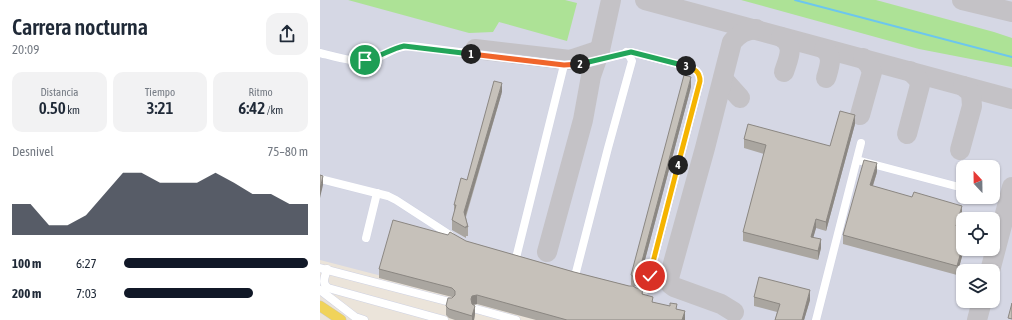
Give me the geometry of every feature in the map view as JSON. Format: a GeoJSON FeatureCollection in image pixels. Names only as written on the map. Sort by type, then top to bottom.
{"type":"FeatureCollection","features":[{"type":"Feature","properties":{"kind":"main road"},"geometry":{"type":"LineString","coordinates":[[320,306],[341,320]]}},
{"type":"Feature","properties":{"kind":"lane"},"geometry":{"type":"LineString","coordinates":[[320,53],[365,60],[372,59],[397,47],[412,46],[564,65],[588,63],[626,52],[638,53],[692,68],[697,71],[700,75],[700,81],[649,282],[644,291],[637,291]]}},
{"type":"Feature","properties":{"kind":"lane"},"geometry":{"type":"LineString","coordinates":[[575,276],[632,61],[626,52]]}},
{"type":"Feature","properties":{"kind":"lane"},"geometry":{"type":"LineString","coordinates":[[516,258],[564,65]]}},
{"type":"Feature","properties":{"kind":"lane"},"geometry":{"type":"LineString","coordinates":[[816,320],[861,143]]}},
{"type":"Feature","properties":{"kind":"lane"},"geometry":{"type":"LineString","coordinates":[[857,160],[956,186]]}},
{"type":"Feature","properties":{"kind":"lane"},"geometry":{"type":"LineString","coordinates":[[320,179],[388,196],[404,204],[454,237]]}},
{"type":"Feature","properties":{"kind":"lane"},"geometry":{"type":"LineString","coordinates":[[366,238],[377,193]]}},
{"type":"Feature","properties":{"kind":"lane"},"geometry":{"type":"LineString","coordinates":[[444,320],[328,288],[324,284],[323,268],[450,302]]}},
{"type":"Feature","properties":{"kind":"lane"},"geometry":{"type":"LineString","coordinates":[[320,290],[355,317],[364,320]]}},
{"type":"Feature","properties":{"kind":"lane"},"geometry":{"type":"LineString","coordinates":[[476,309],[516,320]]}},
{"type":"Feature","properties":{"kind":"shaded area"},"geometry":{"type":"Polygon","coordinates":[[[320,0],[1012,0],[1012,320],[552,320],[320,260],[320,0]]]}},
{"type":"Feature","properties":{"kind":"green space"},"geometry":{"type":"Polygon","coordinates":[[[348,0],[565,0],[577,3],[567,41],[499,22],[493,32],[469,33],[348,0]]]}},
{"type":"Feature","properties":{"kind":"green space"},"geometry":{"type":"Polygon","coordinates":[[[741,0],[876,0],[1012,38],[1012,67],[919,49],[741,0]]]}},
{"type":"Feature","properties":{"kind":"building"},"geometry":{"type":"Polygon","coordinates":[[[684,75],[691,77],[638,276],[634,277],[631,275],[684,75]]]}},
{"type":"Feature","properties":{"kind":"building"},"geometry":{"type":"Polygon","coordinates":[[[494,81],[502,83],[464,212],[468,227],[466,226],[466,228],[452,220],[456,205],[454,205],[461,178],[467,180],[494,81]]]}},
{"type":"Feature","properties":{"kind":"building"},"geometry":{"type":"Polygon","coordinates":[[[840,111],[855,115],[826,222],[816,219],[811,237],[821,239],[818,251],[743,232],[766,145],[744,139],[748,124],[830,146],[840,111]]]}},
{"type":"Feature","properties":{"kind":"building"},"geometry":{"type":"Polygon","coordinates":[[[864,160],[877,163],[870,185],[912,197],[914,192],[962,206],[960,212],[956,212],[956,256],[960,256],[956,266],[843,235],[864,160]]]}},
{"type":"Feature","properties":{"kind":"building"},"geometry":{"type":"Polygon","coordinates":[[[320,175],[323,176],[320,189],[320,175]]]}},
{"type":"Feature","properties":{"kind":"building"},"geometry":{"type":"Polygon","coordinates":[[[393,220],[448,235],[450,232],[466,241],[574,272],[636,288],[643,288],[642,294],[653,297],[652,302],[670,306],[670,303],[677,304],[676,309],[685,311],[682,320],[567,320],[477,295],[472,296],[471,299],[472,304],[475,306],[472,316],[449,309],[446,306],[448,298],[452,298],[455,295],[455,291],[452,288],[379,269],[393,220]]]}},
{"type":"Feature","properties":{"kind":"building"},"geometry":{"type":"Polygon","coordinates":[[[759,277],[810,290],[802,320],[775,320],[780,304],[754,297],[759,277]]]}},
{"type":"Feature","properties":{"kind":"building"},"geometry":{"type":"Polygon","coordinates":[[[1012,303],[1012,319],[1008,318],[1012,303]]]}},
{"type":"Feature","properties":{"kind":"waterway"},"geometry":{"type":"LineString","coordinates":[[795,0],[1012,57]]}},
{"type":"Feature","properties":{"kind":"taxiway"},"geometry":{"type":"LineString","coordinates":[[547,252],[583,120],[591,76],[600,50],[611,0]]}},
{"type":"Feature","properties":{"kind":"taxiway"},"geometry":{"type":"LineString","coordinates":[[645,0],[1012,99]]}},
{"type":"Feature","properties":{"kind":"taxiway"},"geometry":{"type":"LineString","coordinates":[[962,0],[1012,12]]}},
{"type":"Feature","properties":{"kind":"taxiway"},"geometry":{"type":"LineString","coordinates":[[734,312],[721,304],[674,287],[670,284],[669,278],[705,148],[732,42],[742,33],[756,29]]}},
{"type":"Feature","properties":{"kind":"taxiway"},"geometry":{"type":"LineString","coordinates":[[781,37],[786,40],[790,48],[790,53],[784,72]]}},
{"type":"Feature","properties":{"kind":"taxiway"},"geometry":{"type":"LineString","coordinates":[[475,49],[570,60],[600,50]]}},
{"type":"Feature","properties":{"kind":"taxiway"},"geometry":{"type":"LineString","coordinates":[[824,49],[829,55],[830,59],[826,78]]}},
{"type":"Feature","properties":{"kind":"taxiway"},"geometry":{"type":"LineString","coordinates":[[860,115],[872,72],[869,65],[863,58]]}},
{"type":"Feature","properties":{"kind":"taxiway"},"geometry":{"type":"LineString","coordinates":[[907,134],[920,85],[918,79],[910,71]]}},
{"type":"Feature","properties":{"kind":"taxiway"},"geometry":{"type":"LineString","coordinates":[[723,79],[740,98]]}},
{"type":"Feature","properties":{"kind":"taxiway"},"geometry":{"type":"LineString","coordinates":[[960,150],[972,106],[971,93],[963,86]]}},
{"type":"Feature","properties":{"kind":"taxiway"},"geometry":{"type":"LineString","coordinates":[[992,264],[1012,187]]}},
{"type":"Feature","properties":{"kind":"taxiway"},"geometry":{"type":"LineString","coordinates":[[977,320],[980,308]]}},
{"type":"Feature","properties":{"kind":"route"},"geometry":{"type":"LineString","coordinates":[[365,60],[378,57],[397,47],[404,46],[564,65],[588,63],[626,52],[631,52],[692,68],[697,71],[700,75],[700,81],[650,276]]}}]}
